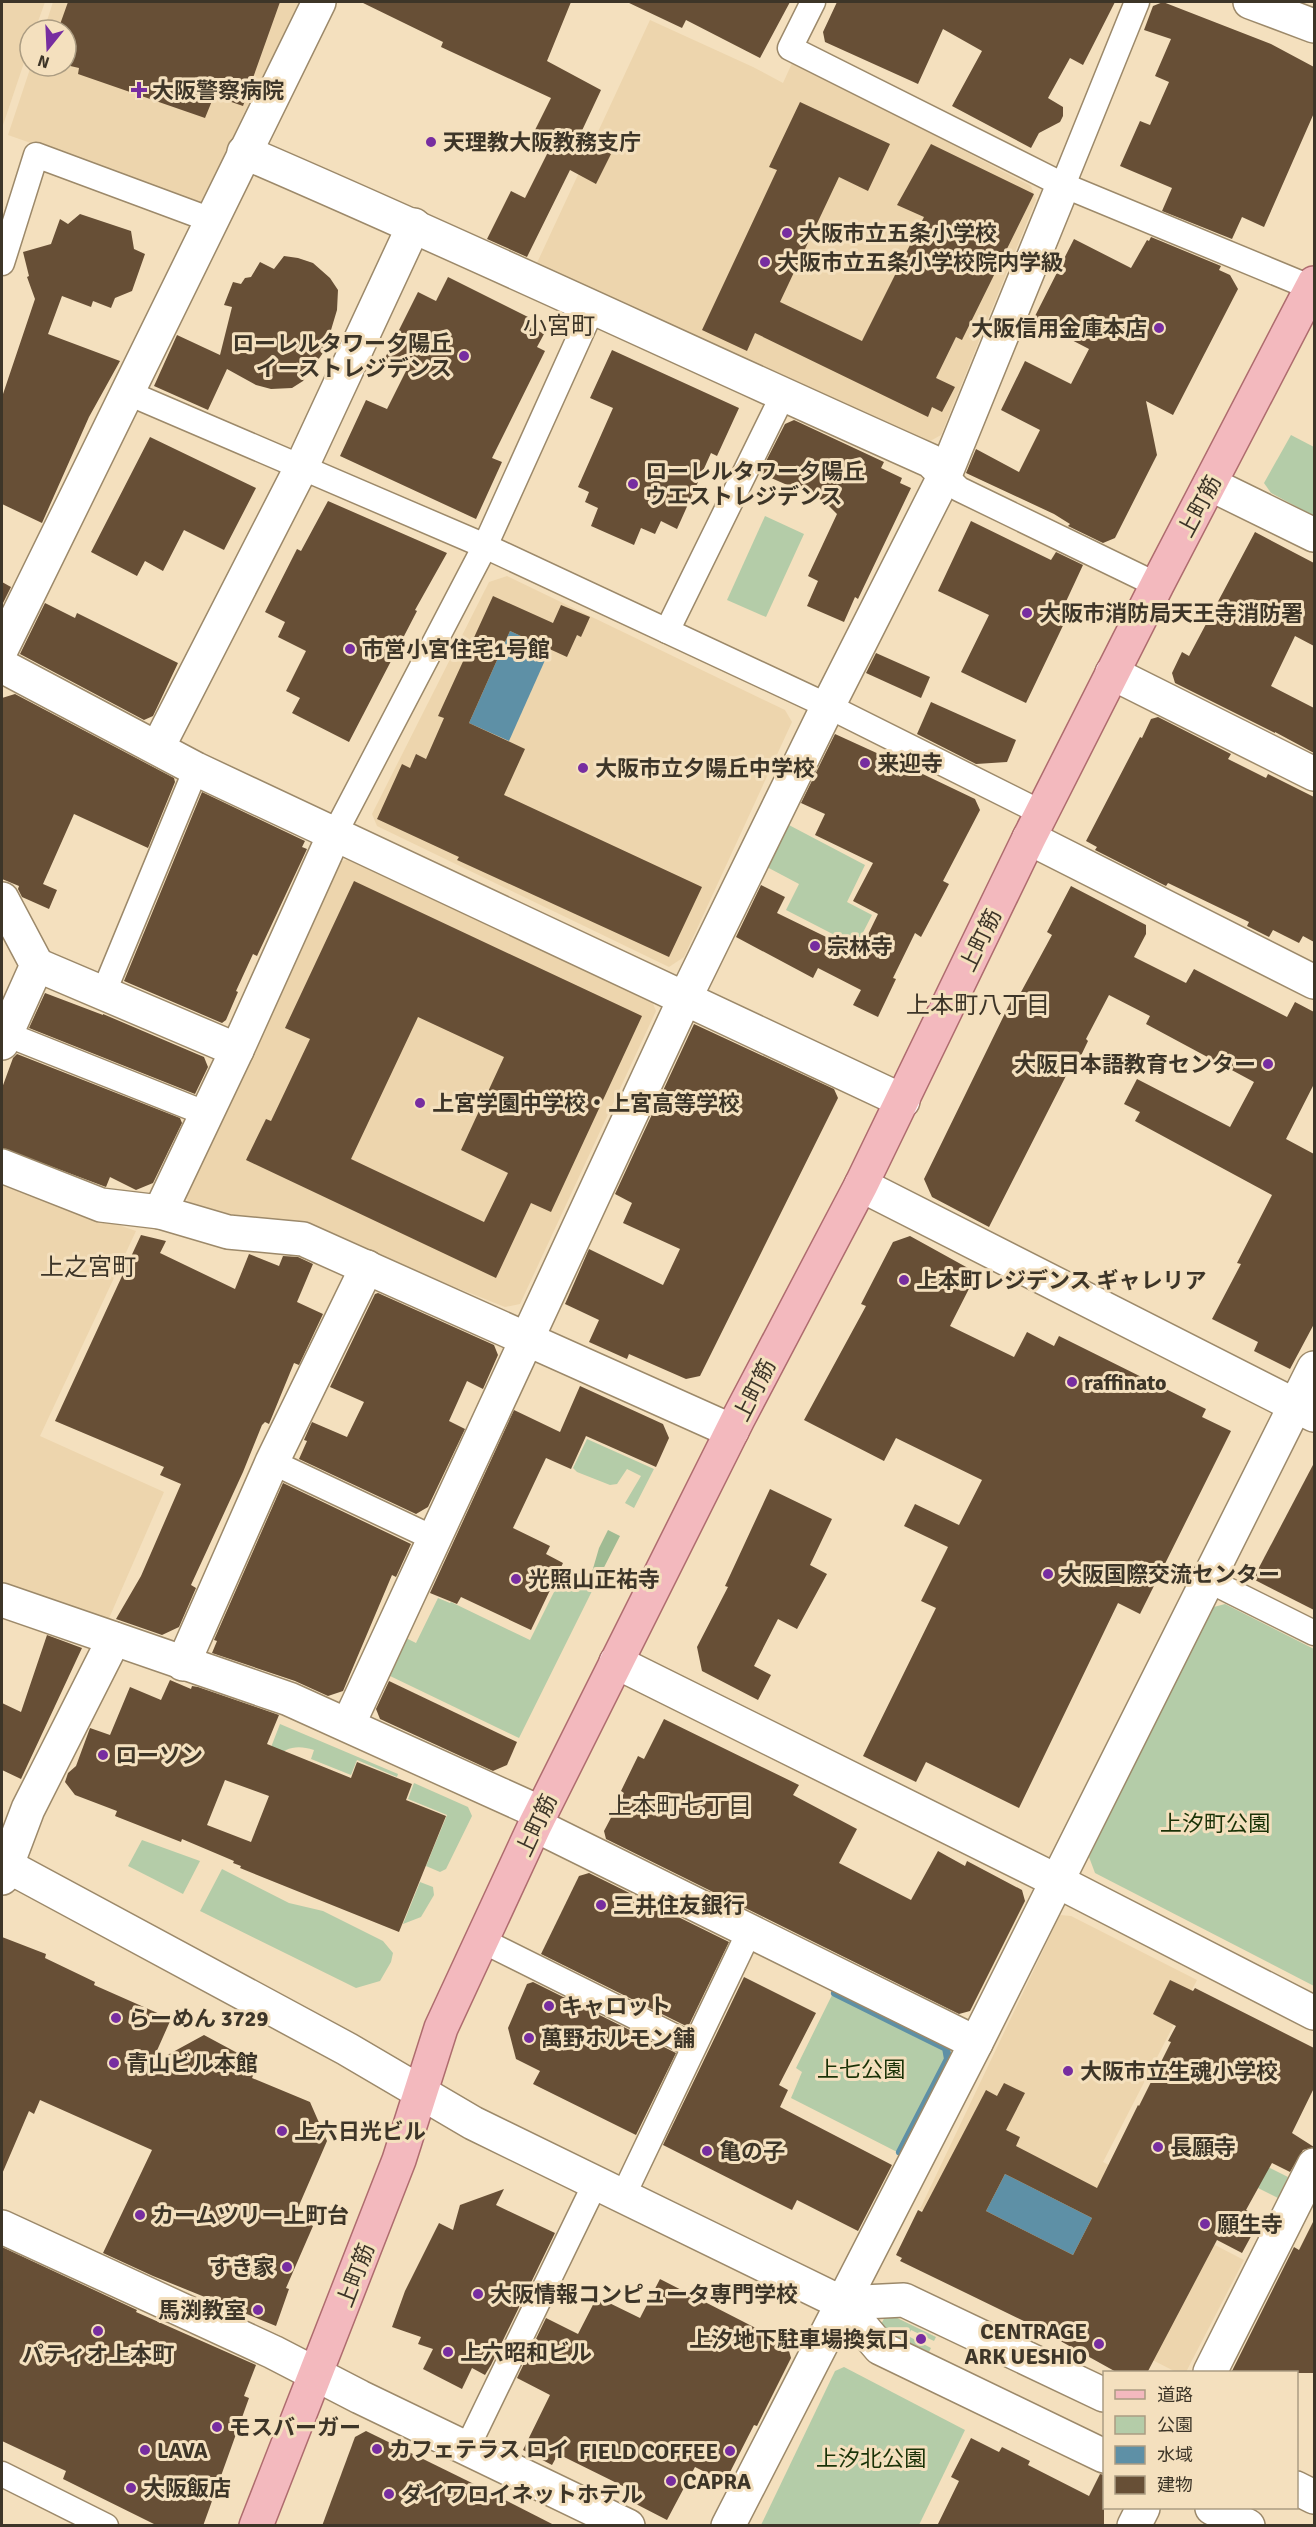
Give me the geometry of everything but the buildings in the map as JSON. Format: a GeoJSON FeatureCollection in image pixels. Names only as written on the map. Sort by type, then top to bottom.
{"type":"FeatureCollection","features":[{"type":"Feature","properties":{"kind":"main road","name":"上町筋"},"geometry":{"type":"LineString","coordinates":[[256,2526],[399,2160],[441,2028],[538,1819],[732,1431],[861,1185],[1112,673],[1314,286]]}},
{"type":"Feature","properties":{"kind":"street"},"geometry":{"type":"LineString","coordinates":[[2,648],[319,2]]}},
{"type":"Feature","properties":{"kind":"street"},"geometry":{"type":"LineString","coordinates":[[813,2],[790,48],[1063,185],[1314,286]]}},
{"type":"Feature","properties":{"kind":"street"},"geometry":{"type":"LineString","coordinates":[[348,1725],[685,998],[828,706],[945,475],[1137,2]]}},
{"type":"Feature","properties":{"kind":"street"},"geometry":{"type":"LineString","coordinates":[[1250,2],[1314,26]]}},
{"type":"Feature","properties":{"kind":"street"},"geometry":{"type":"LineString","coordinates":[[244,152],[414,225],[931,461],[959,489],[1157,585]]}},
{"type":"Feature","properties":{"kind":"street"},"geometry":{"type":"LineString","coordinates":[[2,263],[36,155],[211,220]]}},
{"type":"Feature","properties":{"kind":"street"},"geometry":{"type":"LineString","coordinates":[[158,747],[301,468],[414,225]]}},
{"type":"Feature","properties":{"kind":"street"},"geometry":{"type":"LineString","coordinates":[[160,1212],[237,1050],[334,835],[484,546],[593,307]]}},
{"type":"Feature","properties":{"kind":"street"},"geometry":{"type":"LineString","coordinates":[[126,392],[484,546],[828,706],[1035,826],[1314,982]]}},
{"type":"Feature","properties":{"kind":"street"},"geometry":{"type":"LineString","coordinates":[[667,631],[783,395]]}},
{"type":"Feature","properties":{"kind":"street"},"geometry":{"type":"LineString","coordinates":[[1210,483],[1314,535]]}},
{"type":"Feature","properties":{"kind":"street"},"geometry":{"type":"LineString","coordinates":[[2,666],[196,769],[903,1101]]}},
{"type":"Feature","properties":{"kind":"street"},"geometry":{"type":"LineString","coordinates":[[1112,673],[1314,774]]}},
{"type":"Feature","properties":{"kind":"street"},"geometry":{"type":"LineString","coordinates":[[103,994],[196,769]]}},
{"type":"Feature","properties":{"kind":"street"},"geometry":{"type":"LineString","coordinates":[[2,899],[37,965],[237,1050]]}},
{"type":"Feature","properties":{"kind":"street"},"geometry":{"type":"LineString","coordinates":[[37,965],[4,1039],[207,1114]]}},
{"type":"Feature","properties":{"kind":"street"},"geometry":{"type":"LineString","coordinates":[[2,1166],[101,1205],[160,1212],[228,1232],[303,1239],[732,1431]]}},
{"type":"Feature","properties":{"kind":"street"},"geometry":{"type":"LineString","coordinates":[[861,1185],[1305,1410]]}},
{"type":"Feature","properties":{"kind":"street"},"geometry":{"type":"LineString","coordinates":[[183,1664],[272,1462],[367,1267]]}},
{"type":"Feature","properties":{"kind":"street"},"geometry":{"type":"LineString","coordinates":[[728,2526],[976,2043],[1208,1580],[1305,1410],[1314,1368]]}},
{"type":"Feature","properties":{"kind":"street"},"geometry":{"type":"LineString","coordinates":[[272,1462],[433,1538]]}},
{"type":"Feature","properties":{"kind":"street"},"geometry":{"type":"LineString","coordinates":[[1208,1580],[1314,1633]]}},
{"type":"Feature","properties":{"kind":"street"},"geometry":{"type":"LineString","coordinates":[[2,1600],[290,1699],[348,1725],[538,1819],[750,1930],[976,2043]]}},
{"type":"Feature","properties":{"kind":"street"},"geometry":{"type":"LineString","coordinates":[[114,1640],[28,1809],[3,1869],[347,2049],[420,2094],[473,2123],[842,2303],[880,2348],[1103,2456]]}},
{"type":"Feature","properties":{"kind":"street"},"geometry":{"type":"LineString","coordinates":[[616,1662],[1057,1881],[1314,2013]]}},
{"type":"Feature","properties":{"kind":"street"},"geometry":{"type":"LineString","coordinates":[[467,2448],[610,2189],[694,2046],[750,1930]]}},
{"type":"Feature","properties":{"kind":"street"},"geometry":{"type":"LineString","coordinates":[[483,1941],[694,2046]]}},
{"type":"Feature","properties":{"kind":"street"},"geometry":{"type":"LineString","coordinates":[[1211,2371],[1314,2165]]}},
{"type":"Feature","properties":{"kind":"street"},"geometry":{"type":"LineString","coordinates":[[2,2227],[273,2352],[628,2526]]}},
{"type":"Feature","properties":{"kind":"street"},"geometry":{"type":"LineString","coordinates":[[842,2303],[904,2300],[1103,2395]]}},
{"type":"Feature","properties":{"kind":"street"},"geometry":{"type":"LineString","coordinates":[[2,2474],[106,2526]]}},
{"type":"Feature","properties":{"kind":"street"},"geometry":{"type":"LineString","coordinates":[[1298,2489],[1314,2497]]}},
{"type":"Feature","properties":{"kind":"street"},"geometry":{"type":"LineString","coordinates":[[1134,2526],[1142,2509]]}},
{"type":"Feature","properties":{"kind":"street"},"geometry":{"type":"LineString","coordinates":[[1214,2509],[1248,2526]]}},
{"type":"Feature","properties":{"kind":"shaded area"},"geometry":{"type":"Polygon","coordinates":[[[2,2],[45,2],[39,18],[18,18],[19,78],[2,128],[2,2]]]}},
{"type":"Feature","properties":{"kind":"shaded area","name":"大阪警察病院"},"geometry":{"type":"Polygon","coordinates":[[[53,2],[300,2],[243,115],[204,204],[8,135],[27,78],[78,78],[78,18],[48,18],[53,2]]]}},
{"type":"Feature","properties":{"kind":"shaded area","name":"大阪市立五条小学校"},"geometry":{"type":"Polygon","coordinates":[[[650,20],[783,83],[793,61],[1031,186],[1036,200],[941,435],[925,444],[536,265],[650,20]]]}},
{"type":"Feature","properties":{"kind":"shaded area","name":"大阪市立夕陽丘中学校"},"geometry":{"type":"Polygon","coordinates":[[[507,576],[785,710],[792,722],[684,957],[669,967],[377,826],[372,814],[489,582],[507,576]]]}},
{"type":"Feature","properties":{"kind":"shaded area","name":"上宮学園中学校・上宮高等学校"},"geometry":{"type":"Polygon","coordinates":[[[353,857],[650,996],[656,1011],[520,1304],[505,1307],[299,1225],[194,1208],[184,1196],[337,863],[353,857]]]}},
{"type":"Feature","properties":{"kind":"shaded area"},"geometry":{"type":"Polygon","coordinates":[[[2,1185],[136,1231],[40,1436],[164,1492],[107,1623],[2,1584],[2,1185]]]}},
{"type":"Feature","properties":{"kind":"shaded area","name":"大阪市立生魂小学校"},"geometry":{"type":"Polygon","coordinates":[[[1060,1915],[1071,1916],[1197,1980],[1103,2162],[1161,2192],[1151,2212],[1244,2260],[1187,2371],[1174,2371],[1060,2313],[1073,2288],[920,2209],[1060,1915]]]}},
{"type":"Feature","properties":{"kind":"green space"},"geometry":{"type":"Polygon","coordinates":[[[1291,435],[1314,447],[1314,516],[1271,493],[1264,483],[1291,435]]]}},
{"type":"Feature","properties":{"kind":"green space"},"geometry":{"type":"Polygon","coordinates":[[[765,516],[804,534],[766,617],[727,600],[765,516]]]}},
{"type":"Feature","properties":{"kind":"green space"},"geometry":{"type":"Polygon","coordinates":[[[787,824],[865,865],[847,902],[872,915],[856,946],[786,910],[799,884],[765,866],[787,824]]]}},
{"type":"Feature","properties":{"kind":"green space"},"geometry":{"type":"Polygon","coordinates":[[[587,1439],[654,1469],[634,1508],[625,1503],[641,1476],[627,1469],[617,1484],[610,1485],[577,1472],[573,1468],[587,1439]]]}},
{"type":"Feature","properties":{"kind":"green space"},"geometry":{"type":"Polygon","coordinates":[[[608,1530],[620,1536],[595,1585],[582,1578],[592,1572],[599,1548],[608,1530]]]}},
{"type":"Feature","properties":{"kind":"green space"},"geometry":{"type":"Polygon","coordinates":[[[564,1572],[594,1587],[519,1738],[388,1675],[406,1638],[416,1643],[438,1598],[530,1640],[564,1572]]]}},
{"type":"Feature","properties":{"kind":"green space","name":"上汐町公園"},"geometry":{"type":"Polygon","coordinates":[[[1225,1604],[1314,1649],[1314,1986],[1095,1873],[1089,1857],[1210,1608],[1225,1604]]]}},
{"type":"Feature","properties":{"kind":"green space"},"geometry":{"type":"Polygon","coordinates":[[[280,1724],[398,1774],[397,1777],[357,1760],[351,1775],[311,1759],[314,1750],[303,1747],[285,1750],[278,1755],[256,1786],[280,1724]]]}},
{"type":"Feature","properties":{"kind":"green space"},"geometry":{"type":"Polygon","coordinates":[[[414,1783],[468,1807],[472,1816],[446,1869],[440,1872],[426,1866],[447,1815],[408,1799],[414,1783]]]}},
{"type":"Feature","properties":{"kind":"green space"},"geometry":{"type":"Polygon","coordinates":[[[142,1840],[200,1861],[183,1894],[128,1866],[142,1840]]]}},
{"type":"Feature","properties":{"kind":"green space"},"geometry":{"type":"Polygon","coordinates":[[[222,1869],[289,1903],[323,1911],[383,1941],[393,1953],[391,1962],[380,1981],[356,1988],[200,1911],[222,1869]]]}},
{"type":"Feature","properties":{"kind":"green space"},"geometry":{"type":"Polygon","coordinates":[[[420,1882],[433,1887],[434,1895],[421,1917],[403,1924],[420,1882]]]}},
{"type":"Feature","properties":{"kind":"green space","name":"上七公園"},"geometry":{"type":"Polygon","coordinates":[[[834,1991],[947,2048],[949,2059],[901,2154],[791,2098],[802,2072],[796,2068],[834,1991]]]}},
{"type":"Feature","properties":{"kind":"green space"},"geometry":{"type":"Polygon","coordinates":[[[1209,2138],[1288,2177],[1278,2198],[1198,2158],[1209,2138]]]}},
{"type":"Feature","properties":{"kind":"green space"},"geometry":{"type":"Polygon","coordinates":[[[887,2313],[936,2337],[934,2341],[911,2330],[908,2336],[931,2348],[929,2352],[879,2328],[887,2313]]]}},
{"type":"Feature","properties":{"kind":"green space","name":"上汐北公園"},"geometry":{"type":"Polygon","coordinates":[[[844,2367],[965,2430],[919,2525],[761,2525],[835,2371],[844,2367]]]}},
{"type":"Feature","properties":{"kind":"water"},"geometry":{"type":"Polygon","coordinates":[[[510,631],[550,649],[509,741],[469,723],[510,631]]]}},
{"type":"Feature","properties":{"kind":"water"},"geometry":{"type":"Polygon","coordinates":[[[1005,2174],[1092,2218],[1073,2255],[986,2211],[1005,2174]]]}},
{"type":"Feature","properties":{"kind":"waterway"},"geometry":{"type":"LineString","coordinates":[[835,1993],[946,2048],[948,2059],[900,2152]]}},
{"type":"Feature","properties":{"kind":"place","name":"大阪警察病院"},"geometry":{"type":"Point","coordinates":[139,90]}},
{"type":"Feature","properties":{"kind":"place","name":"天理教大阪教務支庁"},"geometry":{"type":"Point","coordinates":[431,142]}},
{"type":"Feature","properties":{"kind":"place","name":"大阪市立五条小学校"},"geometry":{"type":"Point","coordinates":[787,233]}},
{"type":"Feature","properties":{"kind":"place","name":"大阪市立五条小学校院内学級"},"geometry":{"type":"Point","coordinates":[765,262]}},
{"type":"Feature","properties":{"kind":"place","name":"大阪信用金庫本店"},"geometry":{"type":"Point","coordinates":[1159,328]}},
{"type":"Feature","properties":{"kind":"place","name":"ローレルタワー夕陽丘 イーストレジデンス"},"geometry":{"type":"Point","coordinates":[464,356]}},
{"type":"Feature","properties":{"kind":"place","name":"ローレルタワー夕陽丘 ウエストレジデンス"},"geometry":{"type":"Point","coordinates":[633,484]}},
{"type":"Feature","properties":{"kind":"place","name":"大阪市消防局天王寺消防署"},"geometry":{"type":"Point","coordinates":[1027,613]}},
{"type":"Feature","properties":{"kind":"place","name":"市営小宮住宅1号館"},"geometry":{"type":"Point","coordinates":[350,649]}},
{"type":"Feature","properties":{"kind":"place","name":"来迎寺"},"geometry":{"type":"Point","coordinates":[865,763]}},
{"type":"Feature","properties":{"kind":"place","name":"大阪市立夕陽丘中学校"},"geometry":{"type":"Point","coordinates":[583,768]}},
{"type":"Feature","properties":{"kind":"place","name":"宗林寺"},"geometry":{"type":"Point","coordinates":[815,946]}},
{"type":"Feature","properties":{"kind":"place","name":"大阪日本語教育センター"},"geometry":{"type":"Point","coordinates":[1268,1064]}},
{"type":"Feature","properties":{"kind":"place","name":"上宮学園中学校・上宮高等学校"},"geometry":{"type":"Point","coordinates":[420,1103]}},
{"type":"Feature","properties":{"kind":"place","name":"上本町レジデンス ギャレリア"},"geometry":{"type":"Point","coordinates":[904,1280]}},
{"type":"Feature","properties":{"kind":"place","name":"raffinato"},"geometry":{"type":"Point","coordinates":[1072,1382]}},
{"type":"Feature","properties":{"kind":"place","name":"大阪国際交流センター"},"geometry":{"type":"Point","coordinates":[1048,1574]}},
{"type":"Feature","properties":{"kind":"place","name":"光照山正祐寺"},"geometry":{"type":"Point","coordinates":[516,1579]}},
{"type":"Feature","properties":{"kind":"place","name":"ローソン"},"geometry":{"type":"Point","coordinates":[103,1755]}},
{"type":"Feature","properties":{"kind":"place","name":"三井住友銀行"},"geometry":{"type":"Point","coordinates":[601,1905]}},
{"type":"Feature","properties":{"kind":"place","name":"キャロット"},"geometry":{"type":"Point","coordinates":[549,2006]}},
{"type":"Feature","properties":{"kind":"place","name":"らーめん 3729"},"geometry":{"type":"Point","coordinates":[116,2018]}},
{"type":"Feature","properties":{"kind":"place","name":"萬野ホルモン舗"},"geometry":{"type":"Point","coordinates":[529,2038]}},
{"type":"Feature","properties":{"kind":"place","name":"青山ビル本館"},"geometry":{"type":"Point","coordinates":[114,2063]}},
{"type":"Feature","properties":{"kind":"place","name":"大阪市立生魂小学校"},"geometry":{"type":"Point","coordinates":[1068,2071]}},
{"type":"Feature","properties":{"kind":"place","name":"上六日光ビル"},"geometry":{"type":"Point","coordinates":[282,2131]}},
{"type":"Feature","properties":{"kind":"place","name":"長願寺"},"geometry":{"type":"Point","coordinates":[1158,2147]}},
{"type":"Feature","properties":{"kind":"place","name":"亀の子"},"geometry":{"type":"Point","coordinates":[707,2151]}},
{"type":"Feature","properties":{"kind":"place","name":"カームツリー上町台"},"geometry":{"type":"Point","coordinates":[140,2215]}},
{"type":"Feature","properties":{"kind":"place","name":"願生寺"},"geometry":{"type":"Point","coordinates":[1205,2224]}},
{"type":"Feature","properties":{"kind":"place","name":"すき家"},"geometry":{"type":"Point","coordinates":[287,2267]}},
{"type":"Feature","properties":{"kind":"place","name":"大阪情報コンピュータ専門学校"},"geometry":{"type":"Point","coordinates":[478,2294]}},
{"type":"Feature","properties":{"kind":"place","name":"馬渕教室"},"geometry":{"type":"Point","coordinates":[258,2310]}},
{"type":"Feature","properties":{"kind":"place","name":"パティオ上本町"},"geometry":{"type":"Point","coordinates":[98,2331]}},
{"type":"Feature","properties":{"kind":"place","name":"上汐地下駐車場換気口"},"geometry":{"type":"Point","coordinates":[921,2339]}},
{"type":"Feature","properties":{"kind":"place","name":"CENTRAGE ARK UESHIO"},"geometry":{"type":"Point","coordinates":[1099,2344]}},
{"type":"Feature","properties":{"kind":"place","name":"上六昭和ビル"},"geometry":{"type":"Point","coordinates":[448,2352]}},
{"type":"Feature","properties":{"kind":"place","name":"モスバーガー"},"geometry":{"type":"Point","coordinates":[217,2427]}},
{"type":"Feature","properties":{"kind":"place","name":"カフェテラス ロイ"},"geometry":{"type":"Point","coordinates":[377,2449]}},
{"type":"Feature","properties":{"kind":"place","name":"LAVA"},"geometry":{"type":"Point","coordinates":[145,2450]}},
{"type":"Feature","properties":{"kind":"place","name":"FIELD COFFEE"},"geometry":{"type":"Point","coordinates":[730,2451]}},
{"type":"Feature","properties":{"kind":"place","name":"CAPRA"},"geometry":{"type":"Point","coordinates":[671,2481]}},
{"type":"Feature","properties":{"kind":"place","name":"大阪飯店"},"geometry":{"type":"Point","coordinates":[131,2488]}},
{"type":"Feature","properties":{"kind":"place","name":"ダイワロイネットホテル"},"geometry":{"type":"Point","coordinates":[389,2494]}},
{"type":"Feature","properties":{"kind":"district","name":"小宮町"},"geometry":{"type":"Point","coordinates":[559,326]}},
{"type":"Feature","properties":{"kind":"district","name":"上本町八丁目"},"geometry":{"type":"Point","coordinates":[978,1005]}},
{"type":"Feature","properties":{"kind":"district","name":"上之宮町"},"geometry":{"type":"Point","coordinates":[88,1267]}},
{"type":"Feature","properties":{"kind":"district","name":"上本町七丁目"},"geometry":{"type":"Point","coordinates":[680,1806]}}]}
